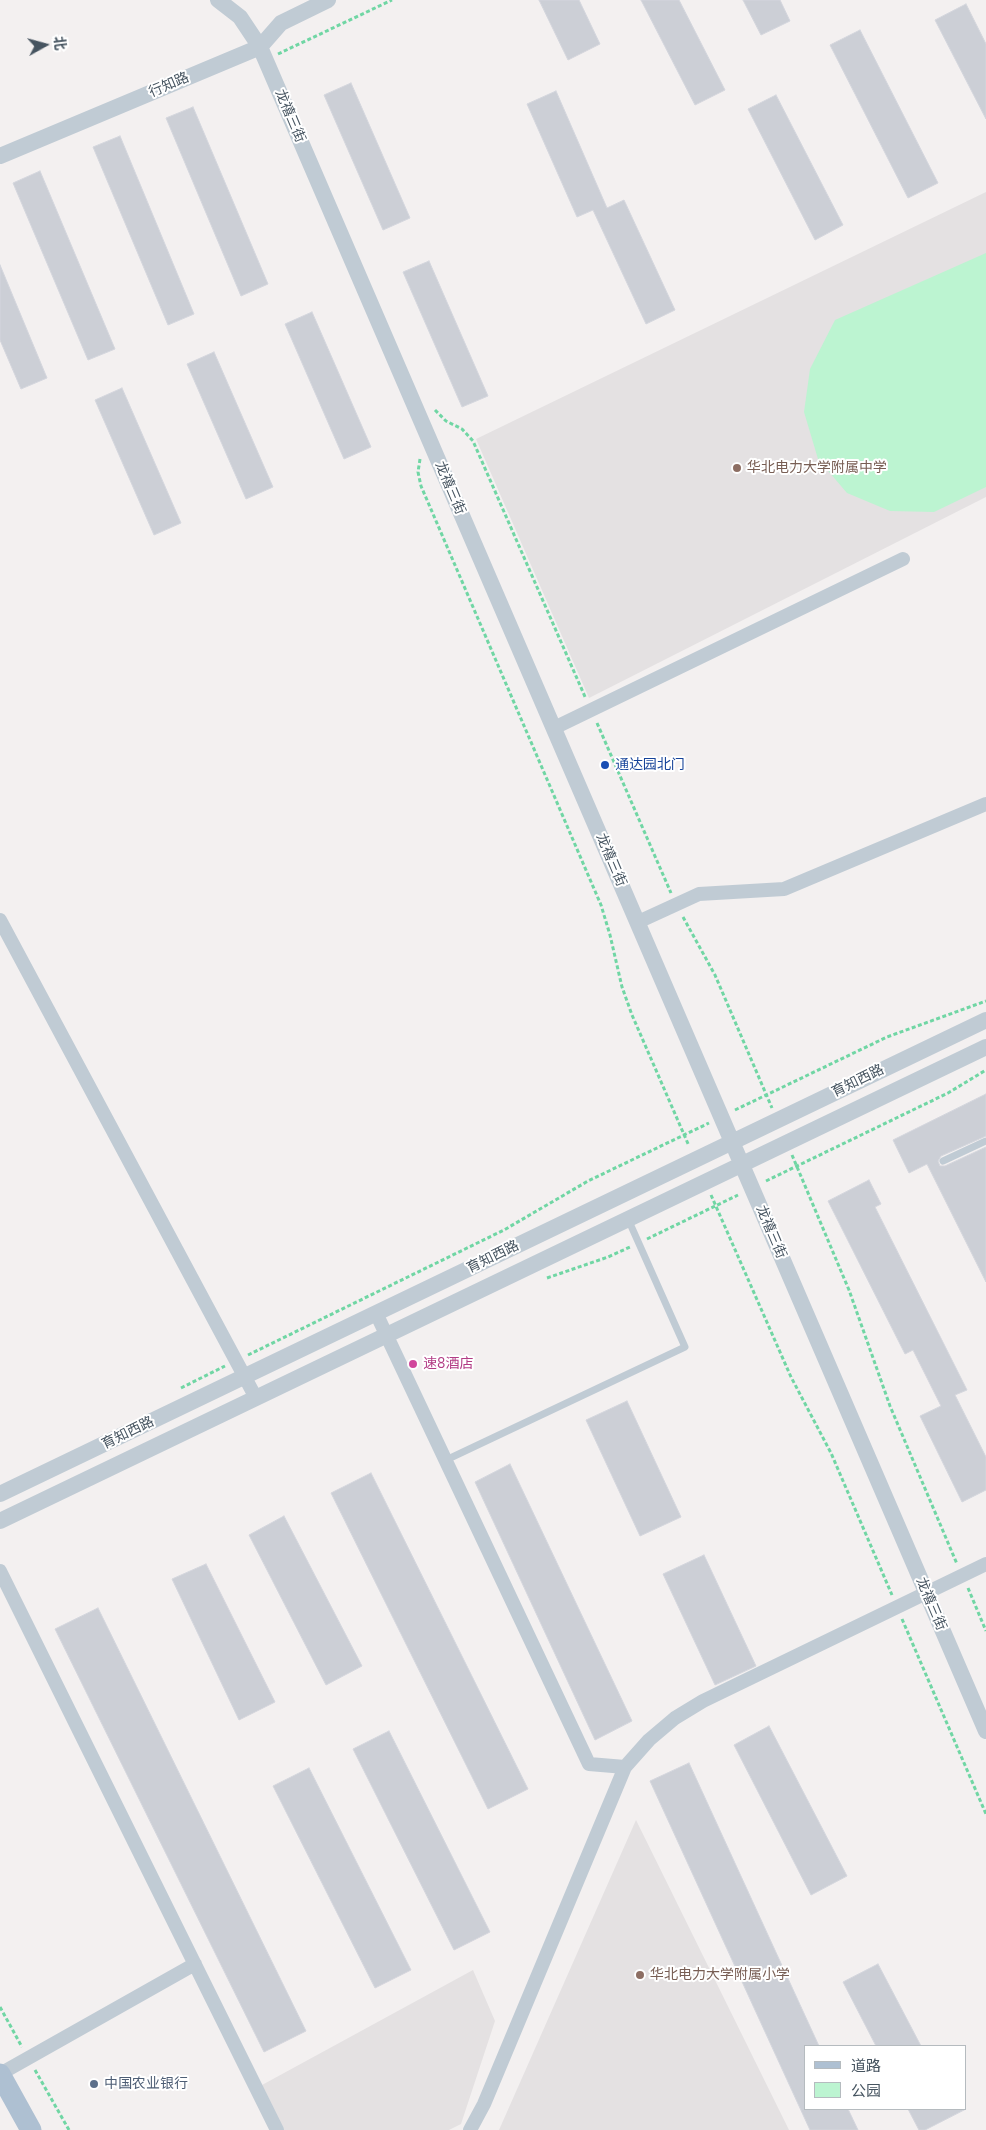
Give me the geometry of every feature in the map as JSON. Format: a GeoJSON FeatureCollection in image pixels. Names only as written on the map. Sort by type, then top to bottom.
{"type":"FeatureCollection","features":[{"type":"Feature","properties":{"kind":"main road"},"geometry":{"type":"LineString","coordinates":[[0,2074],[31,2130]]}},
{"type":"Feature","properties":{"kind":"street","name":"龙禧三街"},"geometry":{"type":"LineString","coordinates":[[218,0],[240,18],[260,47],[986,1731]]}},
{"type":"Feature","properties":{"kind":"street","name":"行知路"},"geometry":{"type":"LineString","coordinates":[[0,156],[260,47],[281,23],[328,0]]}},
{"type":"Feature","properties":{"kind":"street"},"geometry":{"type":"LineString","coordinates":[[554,728],[904,559]]}},
{"type":"Feature","properties":{"kind":"street"},"geometry":{"type":"LineString","coordinates":[[638,922],[699,894],[784,889],[986,804]]}},
{"type":"Feature","properties":{"kind":"street"},"geometry":{"type":"LineString","coordinates":[[0,920],[256,1398]]}},
{"type":"Feature","properties":{"kind":"street","name":"育知西路"},"geometry":{"type":"LineString","coordinates":[[0,1494],[986,1020]]}},
{"type":"Feature","properties":{"kind":"street","name":"育知西路"},"geometry":{"type":"LineString","coordinates":[[0,1521],[986,1046]]}},
{"type":"Feature","properties":{"kind":"street"},"geometry":{"type":"LineString","coordinates":[[376,1313],[589,1764],[625,1767]]}},
{"type":"Feature","properties":{"kind":"street"},"geometry":{"type":"LineString","coordinates":[[470,2130],[484,2104],[625,1767],[649,1740],[675,1718],[703,1702],[986,1564]]}},
{"type":"Feature","properties":{"kind":"street"},"geometry":{"type":"LineString","coordinates":[[0,1571],[277,2130]]}},
{"type":"Feature","properties":{"kind":"street"},"geometry":{"type":"LineString","coordinates":[[0,2074],[195,1964]]}},
{"type":"Feature","properties":{"kind":"lane"},"geometry":{"type":"LineString","coordinates":[[942,1161],[986,1141]]}},
{"type":"Feature","properties":{"kind":"lane"},"geometry":{"type":"LineString","coordinates":[[446,1460],[685,1347],[628,1219]]}},
{"type":"Feature","properties":{"kind":"path"},"geometry":{"type":"LineString","coordinates":[[295,46],[392,0]]}},
{"type":"Feature","properties":{"kind":"path"},"geometry":{"type":"LineString","coordinates":[[433,408],[446,421],[462,429],[473,441],[676,904],[705,954],[761,1083]]}},
{"type":"Feature","properties":{"kind":"path"},"geometry":{"type":"LineString","coordinates":[[421,453],[418,466],[421,486],[602,906],[622,987],[632,1015],[678,1121]]}},
{"type":"Feature","properties":{"kind":"path"},"geometry":{"type":"LineString","coordinates":[[779,1089],[887,1037],[986,1001]]}},
{"type":"Feature","properties":{"kind":"path"},"geometry":{"type":"LineString","coordinates":[[808,1161],[948,1093],[986,1070]]}},
{"type":"Feature","properties":{"kind":"path"},"geometry":{"type":"LineString","coordinates":[[174,1390],[504,1230],[565,1193],[672,1140]]}},
{"type":"Feature","properties":{"kind":"path"},"geometry":{"type":"LineString","coordinates":[[804,1183],[849,1290],[890,1406],[954,1556]]}},
{"type":"Feature","properties":{"kind":"path"},"geometry":{"type":"LineString","coordinates":[[538,1280],[608,1258],[702,1212]]}},
{"type":"Feature","properties":{"kind":"path"},"geometry":{"type":"LineString","coordinates":[[720,1216],[791,1376],[830,1453],[888,1586]]}},
{"type":"Feature","properties":{"kind":"path"},"geometry":{"type":"LineString","coordinates":[[982,1621],[986,1631]]}},
{"type":"Feature","properties":{"kind":"path"},"geometry":{"type":"LineString","coordinates":[[915,1649],[986,1814]]}},
{"type":"Feature","properties":{"kind":"shaded area","name":"华北电力大学附属中学"},"geometry":{"type":"Polygon","coordinates":[[[986,192],[986,497],[589,698],[476,439],[986,192]]]}},
{"type":"Feature","properties":{"kind":"shaded area","name":"华北电力大学附属小学"},"geometry":{"type":"Polygon","coordinates":[[[636,1820],[789,2130],[499,2130],[636,1820]]]}},
{"type":"Feature","properties":{"kind":"shaded area"},"geometry":{"type":"Polygon","coordinates":[[[473,1970],[495,2021],[461,2124],[449,2130],[284,2130],[262,2085],[473,1970]]]}},
{"type":"Feature","properties":{"kind":"green space"},"geometry":{"type":"Polygon","coordinates":[[[986,253],[986,487],[934,512],[890,511],[847,493],[818,459],[804,412],[810,369],[835,320],[986,253]]]}},
{"type":"Feature","properties":{"kind":"building"},"geometry":{"type":"Polygon","coordinates":[[[539,0],[579,0],[600,44],[568,60],[539,0]]]}},
{"type":"Feature","properties":{"kind":"building"},"geometry":{"type":"Polygon","coordinates":[[[641,0],[679,0],[725,90],[695,105],[641,0]]]}},
{"type":"Feature","properties":{"kind":"building"},"geometry":{"type":"Polygon","coordinates":[[[743,0],[780,0],[790,21],[761,35],[743,0]]]}},
{"type":"Feature","properties":{"kind":"building"},"geometry":{"type":"Polygon","coordinates":[[[966,4],[986,44],[986,119],[935,20],[966,4]]]}},
{"type":"Feature","properties":{"kind":"building"},"geometry":{"type":"Polygon","coordinates":[[[860,30],[938,183],[908,198],[830,45],[860,30]]]}},
{"type":"Feature","properties":{"kind":"building"},"geometry":{"type":"Polygon","coordinates":[[[351,83],[410,218],[383,230],[324,95],[351,83]]]}},
{"type":"Feature","properties":{"kind":"building"},"geometry":{"type":"Polygon","coordinates":[[[556,91],[607,208],[624,200],[675,310],[646,324],[593,210],[577,217],[527,104],[556,91]]]}},
{"type":"Feature","properties":{"kind":"building"},"geometry":{"type":"Polygon","coordinates":[[[776,95],[843,225],[815,240],[748,109],[776,95]]]}},
{"type":"Feature","properties":{"kind":"building"},"geometry":{"type":"Polygon","coordinates":[[[193,107],[268,284],[241,296],[166,118],[193,107]]]}},
{"type":"Feature","properties":{"kind":"building"},"geometry":{"type":"Polygon","coordinates":[[[120,136],[194,314],[168,325],[93,147],[120,136]]]}},
{"type":"Feature","properties":{"kind":"building"},"geometry":{"type":"Polygon","coordinates":[[[40,171],[115,349],[88,360],[13,183],[40,171]]]}},
{"type":"Feature","properties":{"kind":"building"},"geometry":{"type":"Polygon","coordinates":[[[429,261],[488,396],[462,407],[403,272],[429,261]]]}},
{"type":"Feature","properties":{"kind":"building"},"geometry":{"type":"Polygon","coordinates":[[[0,265],[47,378],[21,389],[0,340],[0,265]]]}},
{"type":"Feature","properties":{"kind":"building"},"geometry":{"type":"Polygon","coordinates":[[[312,312],[371,447],[344,459],[285,324],[312,312]]]}},
{"type":"Feature","properties":{"kind":"building"},"geometry":{"type":"Polygon","coordinates":[[[214,352],[273,487],[246,499],[187,364],[214,352]]]}},
{"type":"Feature","properties":{"kind":"building"},"geometry":{"type":"Polygon","coordinates":[[[122,388],[181,523],[154,535],[95,400],[122,388]]]}},
{"type":"Feature","properties":{"kind":"building"},"geometry":{"type":"Polygon","coordinates":[[[986,1094],[986,1136],[941,1156],[938,1161],[940,1166],[945,1166],[986,1147],[986,1282],[927,1164],[909,1173],[893,1140],[986,1094]]]}},
{"type":"Feature","properties":{"kind":"building"},"geometry":{"type":"Polygon","coordinates":[[[869,1180],[881,1204],[875,1207],[967,1390],[955,1395],[986,1457],[986,1490],[962,1502],[920,1416],[941,1406],[913,1350],[905,1354],[828,1201],[869,1180]]]}},
{"type":"Feature","properties":{"kind":"building"},"geometry":{"type":"Polygon","coordinates":[[[627,1401],[681,1517],[640,1536],[586,1420],[627,1401]]]}},
{"type":"Feature","properties":{"kind":"building"},"geometry":{"type":"Polygon","coordinates":[[[510,1464],[632,1721],[595,1740],[475,1482],[510,1464]]]}},
{"type":"Feature","properties":{"kind":"building"},"geometry":{"type":"Polygon","coordinates":[[[371,1473],[528,1789],[488,1809],[331,1493],[371,1473]]]}},
{"type":"Feature","properties":{"kind":"building"},"geometry":{"type":"Polygon","coordinates":[[[284,1516],[362,1666],[326,1685],[249,1535],[284,1516]]]}},
{"type":"Feature","properties":{"kind":"building"},"geometry":{"type":"Polygon","coordinates":[[[704,1555],[756,1666],[715,1685],[663,1574],[704,1555]]]}},
{"type":"Feature","properties":{"kind":"building"},"geometry":{"type":"Polygon","coordinates":[[[206,1564],[275,1702],[239,1720],[172,1579],[206,1564]]]}},
{"type":"Feature","properties":{"kind":"building"},"geometry":{"type":"Polygon","coordinates":[[[98,1608],[306,2031],[264,2052],[55,1629],[98,1608]]]}},
{"type":"Feature","properties":{"kind":"building"},"geometry":{"type":"Polygon","coordinates":[[[769,1726],[847,1876],[811,1895],[734,1745],[769,1726]]]}},
{"type":"Feature","properties":{"kind":"building"},"geometry":{"type":"Polygon","coordinates":[[[389,1731],[490,1932],[454,1950],[353,1749],[389,1731]]]}},
{"type":"Feature","properties":{"kind":"building"},"geometry":{"type":"Polygon","coordinates":[[[689,1763],[819,2045],[804,2045],[804,2110],[848,2110],[858,2130],[810,2130],[650,1781],[689,1763]]]}},
{"type":"Feature","properties":{"kind":"building"},"geometry":{"type":"Polygon","coordinates":[[[309,1768],[411,1970],[375,1988],[273,1786],[309,1768]]]}},
{"type":"Feature","properties":{"kind":"building"},"geometry":{"type":"Polygon","coordinates":[[[878,1964],[920,2045],[875,2045],[843,1982],[878,1964]]]}},
{"type":"Feature","properties":{"kind":"building"},"geometry":{"type":"Polygon","coordinates":[[[909,2110],[964,2110],[925,2130],[919,2130],[909,2110]]]}},
{"type":"Feature","properties":{"kind":"place","name":"华北电力大学附属中学"},"geometry":{"type":"Point","coordinates":[737,468]}},
{"type":"Feature","properties":{"kind":"place","name":"通达园北门"},"geometry":{"type":"Point","coordinates":[605,765]}},
{"type":"Feature","properties":{"kind":"place","name":"速8酒店"},"geometry":{"type":"Point","coordinates":[413,1364]}},
{"type":"Feature","properties":{"kind":"place","name":"华北电力大学附属小学"},"geometry":{"type":"Point","coordinates":[640,1975]}},
{"type":"Feature","properties":{"kind":"place","name":"中国农业银行"},"geometry":{"type":"Point","coordinates":[94,2084]}}]}
